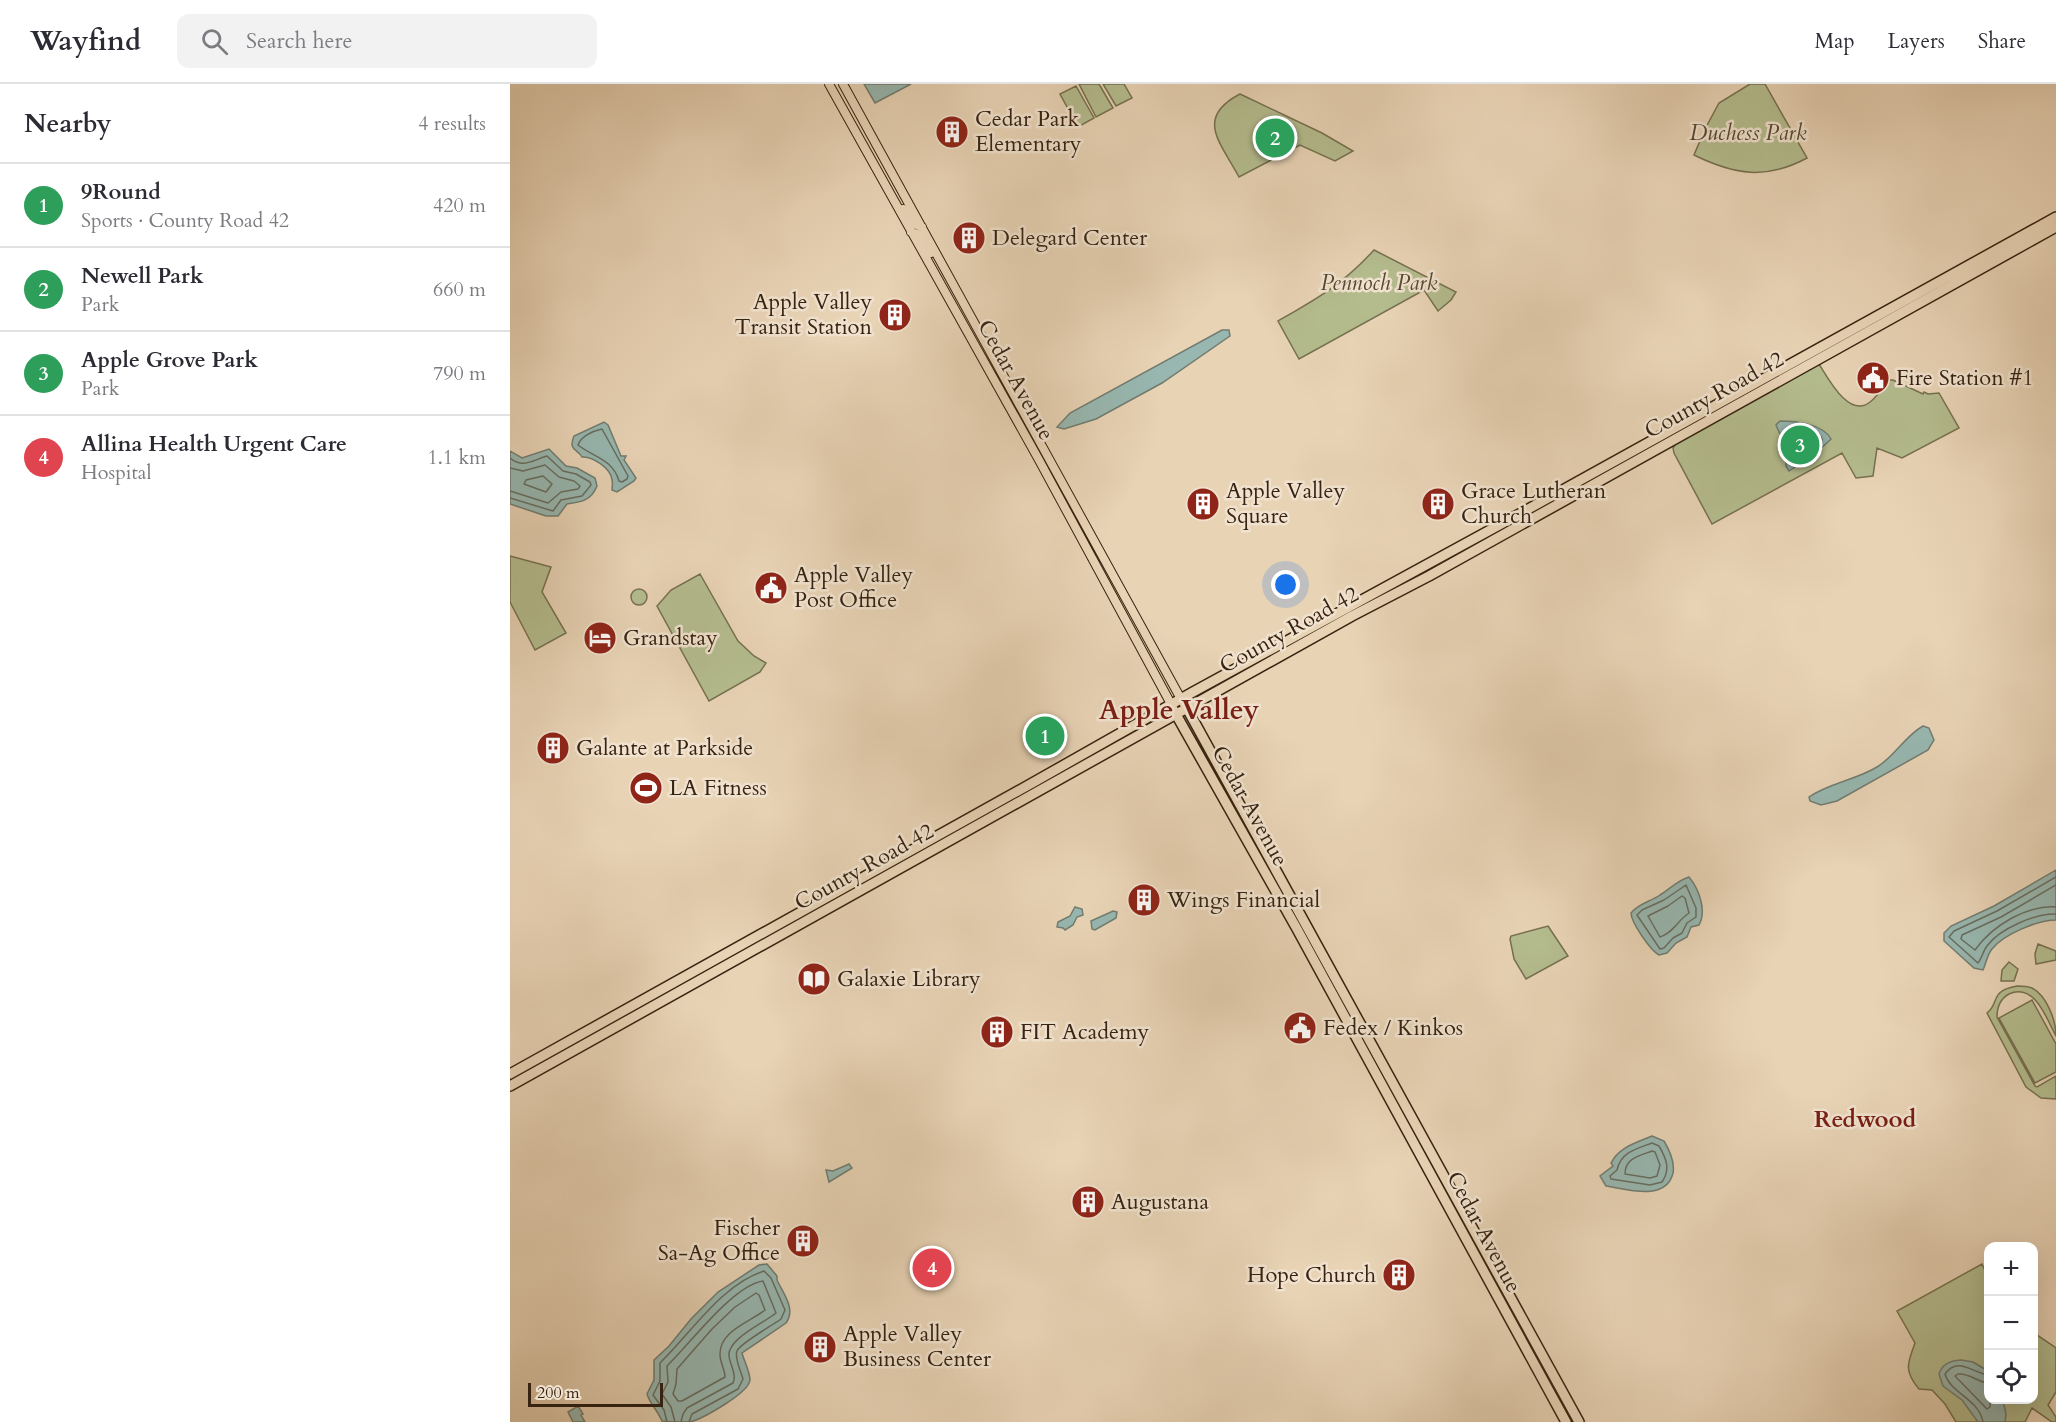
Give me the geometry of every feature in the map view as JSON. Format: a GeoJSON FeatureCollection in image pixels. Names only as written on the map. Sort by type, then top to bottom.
{"type":"FeatureCollection","features":[{"type":"Feature","properties":{"kind":"highway","name":"County Road 42"},"geometry":{"type":"LineString","coordinates":[[510,1074],[1171,704],[2056,217]]}},
{"type":"Feature","properties":{"kind":"highway","name":"County Road 42"},"geometry":{"type":"LineString","coordinates":[[510,1086],[2056,227]]}},
{"type":"Feature","properties":{"kind":"highway","name":"Cedar Avenue"},"geometry":{"type":"LineString","coordinates":[[1181,699],[1579,1422]]}},
{"type":"Feature","properties":{"kind":"highway","name":"Cedar Avenue"},"geometry":{"type":"LineString","coordinates":[[1171,704],[1292,920],[1566,1422]]}},
{"type":"Feature","properties":{"kind":"main road","name":"Cedar Avenue"},"geometry":{"type":"LineString","coordinates":[[829,84],[1039,460],[1171,704]]}},
{"type":"Feature","properties":{"kind":"main road","name":"Cedar Avenue"},"geometry":{"type":"LineString","coordinates":[[843,84],[1181,699]]}},
{"type":"Feature","properties":{"kind":"main road"},"geometry":{"type":"LineString","coordinates":[[885,186],[915,224],[922,227]]}},
{"type":"Feature","properties":{"kind":"main road"},"geometry":{"type":"LineString","coordinates":[[911,232],[918,234],[944,278],[952,283]]}},
{"type":"Feature","properties":{"kind":"green space"},"geometry":{"type":"Polygon","coordinates":[[[1079,84],[1099,84],[1113,108],[1096,117],[1079,84]]]}},
{"type":"Feature","properties":{"kind":"green space"},"geometry":{"type":"Polygon","coordinates":[[[1103,84],[1124,84],[1132,98],[1116,106],[1103,84]]]}},
{"type":"Feature","properties":{"kind":"green space","name":"Duchess Park"},"geometry":{"type":"Polygon","coordinates":[[[1750,84],[1765,84],[1807,158],[1778,170],[1750,172],[1723,167],[1694,155],[1719,103],[1750,84]]]}},
{"type":"Feature","properties":{"kind":"green space"},"geometry":{"type":"Polygon","coordinates":[[[1076,86],[1094,118],[1078,127],[1060,94],[1076,86]]]}},
{"type":"Feature","properties":{"kind":"green space"},"geometry":{"type":"Polygon","coordinates":[[[1240,94],[1322,133],[1353,151],[1335,161],[1300,145],[1239,177],[1219,142],[1215,122],[1218,112],[1226,103],[1240,94]]]}},
{"type":"Feature","properties":{"kind":"green space","name":"Pennoch Park"},"geometry":{"type":"Polygon","coordinates":[[[1374,250],[1456,292],[1451,300],[1438,311],[1424,290],[1299,359],[1278,321],[1329,290],[1351,273],[1374,250]]]}},
{"type":"Feature","properties":{"kind":"green space"},"geometry":{"type":"Polygon","coordinates":[[[1819,364],[1840,395],[1854,405],[1862,406],[1870,402],[1888,380],[1893,380],[1923,394],[1924,392],[1939,393],[1959,428],[1902,458],[1877,448],[1873,476],[1856,478],[1842,453],[1712,524],[1674,453],[1673,448],[1676,443],[1819,364]]]}},
{"type":"Feature","properties":{"kind":"green space"},"geometry":{"type":"Polygon","coordinates":[[[510,556],[551,567],[542,592],[566,633],[535,650],[510,602],[510,556]]]}},
{"type":"Feature","properties":{"kind":"green space"},"geometry":{"type":"Polygon","coordinates":[[[700,574],[738,641],[754,656],[766,663],[760,672],[709,701],[657,606],[671,590],[700,574]]]}},
{"type":"Feature","properties":{"kind":"green space"},"geometry":{"type":"Polygon","coordinates":[[[639,589],[645,591],[647,597],[645,603],[639,605],[633,603],[631,597],[633,591],[639,589]]]}},
{"type":"Feature","properties":{"kind":"green space"},"geometry":{"type":"Polygon","coordinates":[[[1548,926],[1568,956],[1526,979],[1514,959],[1511,936],[1548,926]]]}},
{"type":"Feature","properties":{"kind":"green space"},"geometry":{"type":"Polygon","coordinates":[[[2038,944],[2056,951],[2056,960],[2036,964],[2035,954],[2038,944]]]}},
{"type":"Feature","properties":{"kind":"green space"},"geometry":{"type":"Polygon","coordinates":[[[2009,962],[2018,969],[2014,981],[2001,981],[2002,970],[2009,962]]]}},
{"type":"Feature","properties":{"kind":"green space"},"geometry":{"type":"Polygon","coordinates":[[[2017,986],[2032,988],[2042,997],[2052,1016],[2056,1036],[2039,1004],[2026,993],[2018,992],[2003,998],[1997,1017],[2035,1086],[2056,1076],[2056,1099],[2041,1098],[2026,1087],[1987,1013],[2002,991],[2017,986]]]}},
{"type":"Feature","properties":{"kind":"green space"},"geometry":{"type":"Polygon","coordinates":[[[2032,1000],[2056,1044],[2056,1072],[2035,1083],[1999,1018],[2032,1000]]]}},
{"type":"Feature","properties":{"kind":"green space"},"geometry":{"type":"Polygon","coordinates":[[[1982,1264],[1984,1268],[1984,1404],[2038,1404],[2038,1336],[2056,1348],[2056,1392],[2048,1405],[2056,1417],[2056,1422],[2052,1422],[2032,1408],[2025,1422],[1956,1422],[1945,1404],[1932,1390],[1919,1389],[1911,1377],[1908,1367],[1915,1343],[1897,1311],[1982,1264]]]}},
{"type":"Feature","properties":{"kind":"water"},"geometry":{"type":"Polygon","coordinates":[[[864,84],[911,84],[875,103],[864,84]]]}},
{"type":"Feature","properties":{"kind":"water"},"geometry":{"type":"Polygon","coordinates":[[[1222,330],[1229,330],[1230,336],[1162,383],[1096,419],[1064,429],[1057,427],[1070,413],[1222,330]]]}},
{"type":"Feature","properties":{"kind":"water"},"geometry":{"type":"Polygon","coordinates":[[[1780,421],[1816,427],[1831,439],[1816,453],[1789,471],[1786,466],[1787,443],[1776,425],[1780,421]]]}},
{"type":"Feature","properties":{"kind":"water"},"geometry":{"type":"Polygon","coordinates":[[[604,422],[608,425],[621,456],[626,456],[624,460],[636,478],[617,492],[612,490],[611,476],[605,467],[591,458],[582,457],[572,444],[574,436],[604,422]]]}},
{"type":"Feature","properties":{"kind":"water"},"geometry":{"type":"Polygon","coordinates":[[[549,449],[566,466],[577,468],[595,478],[597,486],[589,498],[567,504],[558,516],[546,516],[510,504],[510,451],[522,458],[549,449]]]}},
{"type":"Feature","properties":{"kind":"water"},"geometry":{"type":"Polygon","coordinates":[[[1923,726],[1929,728],[1934,740],[1928,750],[1837,801],[1821,805],[1810,801],[1809,797],[1817,792],[1877,767],[1923,726]]]}},
{"type":"Feature","properties":{"kind":"water"},"geometry":{"type":"Polygon","coordinates":[[[2056,870],[2056,920],[2031,925],[1997,943],[1990,951],[1983,970],[1974,968],[1944,941],[1944,933],[1951,926],[1994,906],[2056,870]]]}},
{"type":"Feature","properties":{"kind":"water"},"geometry":{"type":"Polygon","coordinates":[[[1689,877],[1701,900],[1702,913],[1699,925],[1691,927],[1687,937],[1676,943],[1667,953],[1659,955],[1642,936],[1631,913],[1689,877]]]}},
{"type":"Feature","properties":{"kind":"water"},"geometry":{"type":"Polygon","coordinates":[[[1075,907],[1082,909],[1083,915],[1077,917],[1073,925],[1065,930],[1057,927],[1058,922],[1070,916],[1075,907]]]}},
{"type":"Feature","properties":{"kind":"water"},"geometry":{"type":"Polygon","coordinates":[[[1113,911],[1117,912],[1116,918],[1095,930],[1092,929],[1091,921],[1113,911]]]}},
{"type":"Feature","properties":{"kind":"water"},"geometry":{"type":"Polygon","coordinates":[[[1652,1136],[1664,1141],[1672,1157],[1673,1173],[1669,1182],[1663,1188],[1645,1192],[1606,1186],[1600,1176],[1613,1166],[1611,1163],[1614,1158],[1628,1146],[1652,1136]]]}},
{"type":"Feature","properties":{"kind":"water"},"geometry":{"type":"Polygon","coordinates":[[[849,1164],[852,1168],[829,1182],[826,1170],[833,1171],[849,1164]]]}},
{"type":"Feature","properties":{"kind":"water"},"geometry":{"type":"Polygon","coordinates":[[[767,1264],[777,1276],[790,1312],[786,1323],[742,1353],[750,1377],[748,1385],[724,1405],[696,1420],[690,1422],[662,1421],[647,1394],[654,1380],[654,1360],[718,1292],[759,1265],[767,1264]]]}},
{"type":"Feature","properties":{"kind":"water"},"geometry":{"type":"Polygon","coordinates":[[[1961,1360],[1973,1362],[1984,1369],[1984,1404],[2004,1404],[2005,1422],[1978,1422],[1962,1400],[1943,1386],[1939,1374],[1944,1365],[1961,1360]]]}},
{"type":"Feature","properties":{"kind":"water"},"geometry":{"type":"Polygon","coordinates":[[[578,1406],[585,1422],[573,1422],[568,1412],[578,1406]]]}},
{"type":"Feature","properties":{"kind":"place","name":"Cedar Park Elementary"},"geometry":{"type":"Point","coordinates":[952,132]}},
{"type":"Feature","properties":{"kind":"place","name":"Newell Park"},"geometry":{"type":"Point","coordinates":[1275,138]}},
{"type":"Feature","properties":{"kind":"place","name":"Delegard Center"},"geometry":{"type":"Point","coordinates":[969,238]}},
{"type":"Feature","properties":{"kind":"place","name":"Apple Valley Transit Station"},"geometry":{"type":"Point","coordinates":[895,315]}},
{"type":"Feature","properties":{"kind":"place","name":"Fire Station #1"},"geometry":{"type":"Point","coordinates":[1873,378]}},
{"type":"Feature","properties":{"kind":"place","name":"Apple Grove Park"},"geometry":{"type":"Point","coordinates":[1800,445]}},
{"type":"Feature","properties":{"kind":"place","name":"Apple Valley Square"},"geometry":{"type":"Point","coordinates":[1203,504]}},
{"type":"Feature","properties":{"kind":"place","name":"Grace Lutheran Church"},"geometry":{"type":"Point","coordinates":[1438,504]}},
{"type":"Feature","properties":{"kind":"place","name":"Apple Valley Post Office"},"geometry":{"type":"Point","coordinates":[771,588]}},
{"type":"Feature","properties":{"kind":"place","name":"Grandstay"},"geometry":{"type":"Point","coordinates":[600,638]}},
{"type":"Feature","properties":{"kind":"place","name":"9Round"},"geometry":{"type":"Point","coordinates":[1045,736]}},
{"type":"Feature","properties":{"kind":"place","name":"Galante at Parkside"},"geometry":{"type":"Point","coordinates":[553,748]}},
{"type":"Feature","properties":{"kind":"place","name":"LA Fitness"},"geometry":{"type":"Point","coordinates":[646,788]}},
{"type":"Feature","properties":{"kind":"place","name":"Wings Financial"},"geometry":{"type":"Point","coordinates":[1144,900]}},
{"type":"Feature","properties":{"kind":"place","name":"Galaxie Library"},"geometry":{"type":"Point","coordinates":[814,979]}},
{"type":"Feature","properties":{"kind":"place","name":"Fedex / Kinkos"},"geometry":{"type":"Point","coordinates":[1300,1028]}},
{"type":"Feature","properties":{"kind":"place","name":"FIT Academy"},"geometry":{"type":"Point","coordinates":[997,1032]}},
{"type":"Feature","properties":{"kind":"place","name":"Augustana"},"geometry":{"type":"Point","coordinates":[1088,1202]}},
{"type":"Feature","properties":{"kind":"place","name":"Fischer Sa-Ag Office"},"geometry":{"type":"Point","coordinates":[803,1241]}},
{"type":"Feature","properties":{"kind":"place","name":"Allina Health Urgent Care"},"geometry":{"type":"Point","coordinates":[932,1268]}},
{"type":"Feature","properties":{"kind":"place","name":"Hope Church"},"geometry":{"type":"Point","coordinates":[1399,1275]}},
{"type":"Feature","properties":{"kind":"place","name":"Apple Valley Business Center"},"geometry":{"type":"Point","coordinates":[820,1347]}},
{"type":"Feature","properties":{"kind":"district","name":"Apple Valley"},"geometry":{"type":"Point","coordinates":[1179,710]}},
{"type":"Feature","properties":{"kind":"district","name":"Redwood"},"geometry":{"type":"Point","coordinates":[1865,1119]}}]}
